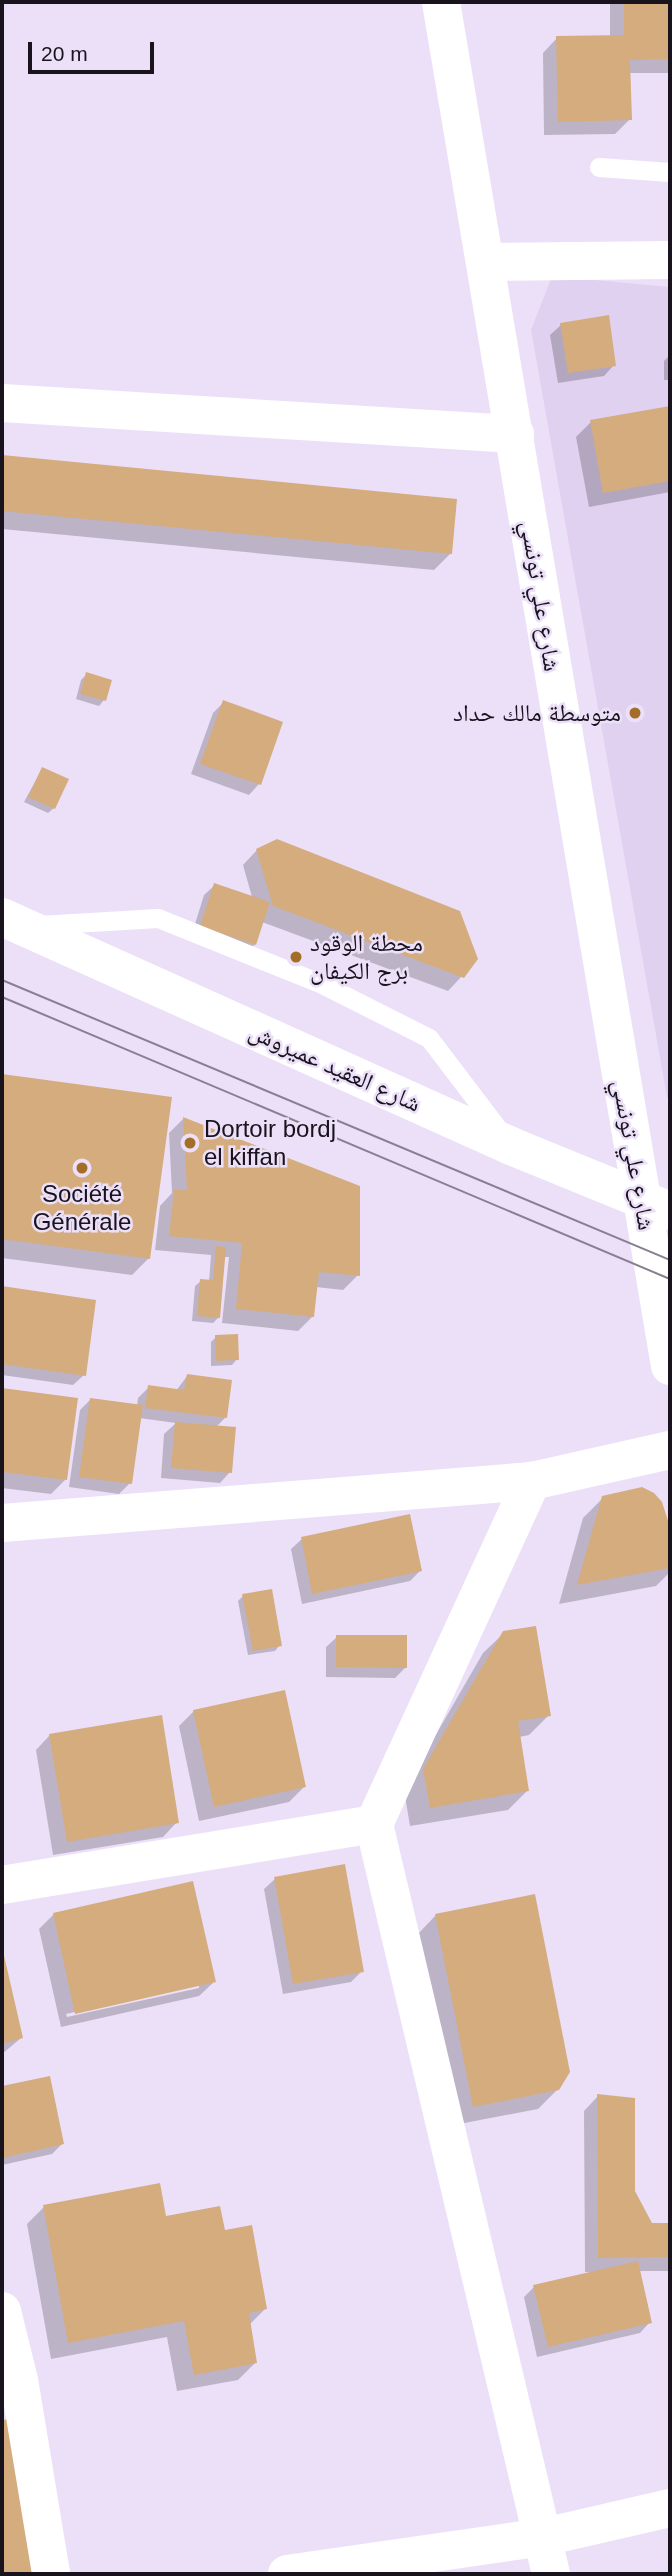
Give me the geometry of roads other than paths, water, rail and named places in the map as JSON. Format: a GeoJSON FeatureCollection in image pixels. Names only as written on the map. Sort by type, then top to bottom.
{"type":"FeatureCollection","features":[{"type":"Feature","properties":{"kind":"street","name":"شارع علي تونسي"},"geometry":{"type":"LineString","coordinates":[[441,2],[515,434],[655,1205],[654,1273],[670,1366]]}},
{"type":"Feature","properties":{"kind":"street"},"geometry":{"type":"LineString","coordinates":[[486,262],[670,260]]}},
{"type":"Feature","properties":{"kind":"street"},"geometry":{"type":"LineString","coordinates":[[2,403],[515,434]]}},
{"type":"Feature","properties":{"kind":"street","name":"شارع العقيد عميروش"},"geometry":{"type":"LineString","coordinates":[[11,921],[511,1146],[655,1205]]}},
{"type":"Feature","properties":{"kind":"street"},"geometry":{"type":"LineString","coordinates":[[2,1523],[532,1481],[670,1450]]}},
{"type":"Feature","properties":{"kind":"street"},"geometry":{"type":"LineString","coordinates":[[532,1481],[374,1824],[551,2574]]}},
{"type":"Feature","properties":{"kind":"street"},"geometry":{"type":"LineString","coordinates":[[2,1885],[374,1824]]}},
{"type":"Feature","properties":{"kind":"street"},"geometry":{"type":"LineString","coordinates":[[2,2311],[10,2381],[51,2574]]}},
{"type":"Feature","properties":{"kind":"street"},"geometry":{"type":"LineString","coordinates":[[287,2574],[544,2537],[670,2508]]}},
{"type":"Feature","properties":{"kind":"lane"},"geometry":{"type":"LineString","coordinates":[[599,167],[670,172]]}},
{"type":"Feature","properties":{"kind":"lane"},"geometry":{"type":"LineString","coordinates":[[11,921],[86,924],[158,918],[320,983],[429,1038],[511,1146]]}},
{"type":"Feature","properties":{"kind":"tram line"},"geometry":{"type":"LineString","coordinates":[[2,980],[670,1260]]}},
{"type":"Feature","properties":{"kind":"tram line"},"geometry":{"type":"LineString","coordinates":[[2,997],[670,1279]]}},
{"type":"Feature","properties":{"kind":"place","name":"متوسطة مالك حداد"},"geometry":{"type":"Point","coordinates":[635,713]}},
{"type":"Feature","properties":{"kind":"place","name":"محطة الوقود برج الكيفان"},"geometry":{"type":"Point","coordinates":[296,957]}},
{"type":"Feature","properties":{"kind":"place","name":"Dortoir bordj el kiffan"},"geometry":{"type":"Point","coordinates":[190,1143]}},
{"type":"Feature","properties":{"kind":"place","name":"Société Générale"},"geometry":{"type":"Point","coordinates":[82,1168]}}]}
